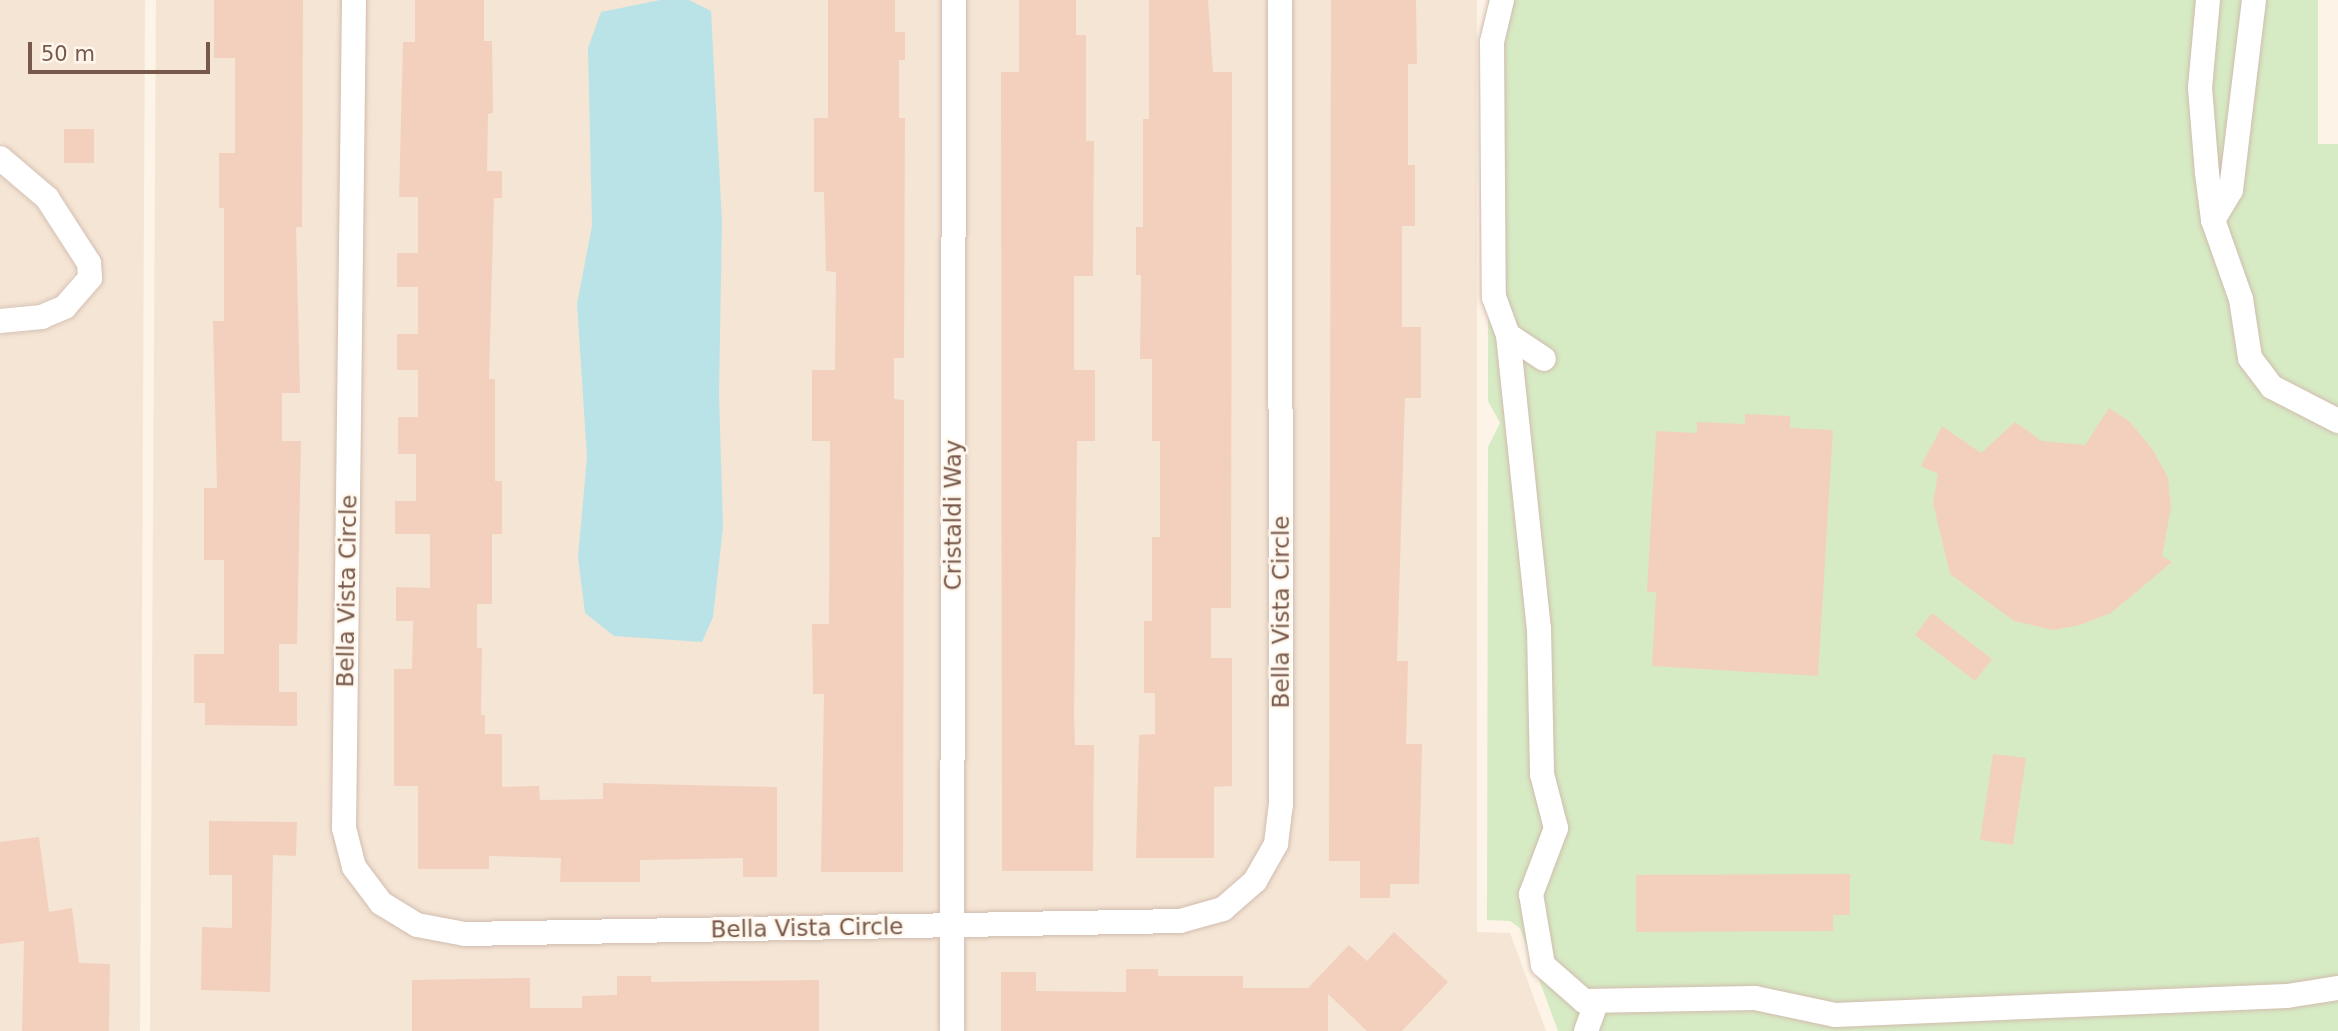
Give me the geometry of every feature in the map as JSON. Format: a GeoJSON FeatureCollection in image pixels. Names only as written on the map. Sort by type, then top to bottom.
{"type":"FeatureCollection","features":[{"type":"Feature","properties":{"kind":"street","name":"Bella Vista Circle"},"geometry":{"type":"LineString","coordinates":[[354,0],[344,828],[355,867],[390,909],[417,925],[465,934],[1180,921],[1223,909],[1255,881],[1276,844],[1281,805],[1280,0]]}},
{"type":"Feature","properties":{"kind":"street","name":"Cristaldi Way"},"geometry":{"type":"LineString","coordinates":[[952,1031],[954,0]]}},
{"type":"Feature","properties":{"kind":"street"},"geometry":{"type":"LineString","coordinates":[[1502,0],[1492,42],[1494,297],[1508,335],[1539,629],[1542,774],[1556,828],[1531,894],[1543,965],[1584,1002],[1755,998],[1835,1015],[2287,996],[2338,988]]}},
{"type":"Feature","properties":{"kind":"street"},"geometry":{"type":"LineString","coordinates":[[2208,0],[2200,88],[2213,220],[2241,299],[2250,358],[2272,387],[2338,421]]}},
{"type":"Feature","properties":{"kind":"street"},"geometry":{"type":"LineString","coordinates":[[2213,220],[2231,190],[2254,0]]}},
{"type":"Feature","properties":{"kind":"street"},"geometry":{"type":"LineString","coordinates":[[0,158],[47,198],[89,263],[90,278],[65,307],[42,317],[0,321]]}},
{"type":"Feature","properties":{"kind":"street"},"geometry":{"type":"LineString","coordinates":[[1508,335],[1544,359]]}},
{"type":"Feature","properties":{"kind":"street"},"geometry":{"type":"LineString","coordinates":[[1586,1031],[1597,1002]]}},
{"type":"Feature","properties":{"kind":"shaded area"},"geometry":{"type":"Polygon","coordinates":[[[0,0],[145,0],[140,1031],[0,1031],[0,335],[46,330],[70,320],[99,288],[103,277],[99,255],[57,189],[0,141],[0,0]]]}},
{"type":"Feature","properties":{"kind":"shaded area"},"geometry":{"type":"Polygon","coordinates":[[[156,0],[1477,0],[1477,932],[1510,933],[1546,1031],[150,1031],[156,0]]]}},
{"type":"Feature","properties":{"kind":"shaded area"},"geometry":{"type":"Polygon","coordinates":[[[0,176],[38,208],[77,269],[58,295],[39,303],[0,307],[0,176]]]}},
{"type":"Feature","properties":{"kind":"green space"},"geometry":{"type":"Polygon","coordinates":[[[1488,0],[2318,0],[2318,144],[2338,144],[2338,1031],[1558,1031],[1520,928],[1510,921],[1487,920],[1488,447],[1500,423],[1488,401],[1488,0]]]}},
{"type":"Feature","properties":{"kind":"water"},"geometry":{"type":"Polygon","coordinates":[[[660,0],[689,0],[711,11],[722,222],[719,393],[723,527],[713,617],[702,642],[614,636],[585,613],[578,557],[587,457],[577,304],[592,226],[588,48],[601,12],[660,0]]]}},
{"type":"Feature","properties":{"kind":"building"},"geometry":{"type":"Polygon","coordinates":[[[214,0],[303,0],[302,227],[296,227],[300,393],[282,393],[282,441],[301,441],[297,644],[279,644],[279,692],[297,692],[297,726],[205,725],[205,703],[194,703],[194,654],[224,654],[224,560],[204,560],[204,488],[217,488],[213,321],[224,321],[224,208],[219,208],[219,153],[235,153],[235,58],[214,58],[214,0]]]}},
{"type":"Feature","properties":{"kind":"building"},"geometry":{"type":"Polygon","coordinates":[[[415,0],[484,0],[484,41],[492,41],[493,113],[488,114],[487,171],[502,171],[502,198],[494,198],[489,379],[495,379],[495,481],[502,481],[502,534],[492,534],[492,604],[477,604],[477,648],[482,648],[481,715],[485,715],[485,734],[502,734],[502,787],[539,786],[540,800],[603,799],[603,783],[777,787],[777,877],[743,877],[743,858],[640,860],[640,882],[560,882],[561,858],[489,856],[489,869],[418,869],[418,786],[394,786],[394,669],[412,669],[413,621],[396,621],[396,587],[430,588],[430,534],[395,534],[395,501],[416,501],[416,454],[398,454],[398,417],[418,417],[418,370],[397,370],[397,334],[418,334],[418,287],[397,287],[397,253],[418,253],[418,197],[399,197],[403,42],[415,42],[415,0]]]}},
{"type":"Feature","properties":{"kind":"building"},"geometry":{"type":"Polygon","coordinates":[[[828,0],[895,0],[895,32],[905,32],[905,60],[899,60],[899,118],[905,118],[904,358],[894,358],[894,399],[904,400],[903,872],[821,872],[824,694],[813,694],[812,624],[829,624],[830,441],[812,441],[812,370],[835,370],[836,272],[826,271],[824,192],[814,192],[814,118],[828,118],[828,0]]]}},
{"type":"Feature","properties":{"kind":"building"},"geometry":{"type":"Polygon","coordinates":[[[1019,0],[1076,0],[1076,35],[1086,35],[1086,141],[1094,141],[1093,276],[1074,276],[1074,370],[1095,370],[1095,441],[1077,441],[1074,715],[1075,745],[1094,745],[1093,871],[1002,871],[1001,72],[1019,72],[1019,0]]]}},
{"type":"Feature","properties":{"kind":"building"},"geometry":{"type":"Polygon","coordinates":[[[1149,0],[1208,0],[1213,72],[1232,72],[1231,608],[1211,608],[1211,658],[1232,658],[1232,786],[1214,787],[1214,858],[1136,858],[1139,735],[1155,734],[1155,693],[1144,693],[1144,621],[1152,621],[1152,537],[1160,537],[1160,441],[1152,441],[1152,359],[1140,359],[1141,275],[1136,275],[1136,227],[1143,227],[1143,119],[1149,119],[1149,0]]]}},
{"type":"Feature","properties":{"kind":"building"},"geometry":{"type":"Polygon","coordinates":[[[1331,0],[1416,0],[1417,64],[1408,64],[1408,165],[1415,165],[1415,226],[1402,226],[1402,327],[1421,327],[1421,398],[1405,398],[1397,661],[1408,661],[1406,744],[1422,744],[1419,884],[1390,884],[1390,898],[1360,898],[1360,861],[1329,861],[1331,0]]]}},
{"type":"Feature","properties":{"kind":"building"},"geometry":{"type":"Polygon","coordinates":[[[64,129],[94,129],[94,163],[64,163],[64,129]]]}},
{"type":"Feature","properties":{"kind":"building"},"geometry":{"type":"Polygon","coordinates":[[[2109,408],[2129,421],[2153,450],[2168,478],[2171,508],[2162,556],[2172,562],[2111,613],[2080,625],[2053,630],[2014,621],[1950,574],[1933,503],[1938,474],[1921,466],[1942,426],[1981,453],[2015,422],[2042,441],[2085,445],[2109,408]]]}},
{"type":"Feature","properties":{"kind":"building"},"geometry":{"type":"Polygon","coordinates":[[[1745,414],[1790,416],[1790,428],[1833,430],[1818,676],[1652,666],[1656,592],[1647,592],[1656,431],[1697,433],[1697,422],[1745,424],[1745,414]]]}},
{"type":"Feature","properties":{"kind":"building"},"geometry":{"type":"Polygon","coordinates":[[[1932,613],[1992,659],[1975,681],[1915,635],[1932,613]]]}},
{"type":"Feature","properties":{"kind":"building"},"geometry":{"type":"Polygon","coordinates":[[[1993,754],[2026,758],[2013,845],[1980,840],[1993,754]]]}},
{"type":"Feature","properties":{"kind":"building"},"geometry":{"type":"Polygon","coordinates":[[[209,821],[297,822],[296,856],[273,855],[270,992],[201,990],[202,927],[232,928],[232,875],[209,875],[209,821]]]}},
{"type":"Feature","properties":{"kind":"building"},"geometry":{"type":"Polygon","coordinates":[[[39,837],[49,912],[72,908],[79,963],[110,964],[109,1031],[22,1031],[24,941],[0,944],[0,842],[39,837]]]}},
{"type":"Feature","properties":{"kind":"building"},"geometry":{"type":"Polygon","coordinates":[[[1850,874],[1850,915],[1833,915],[1833,931],[1636,932],[1636,875],[1850,874]]]}},
{"type":"Feature","properties":{"kind":"building"},"geometry":{"type":"Polygon","coordinates":[[[1394,932],[1448,982],[1402,1031],[1367,1031],[1328,994],[1328,1031],[1001,1031],[1001,972],[1036,972],[1036,991],[1126,992],[1126,969],[1158,969],[1158,976],[1243,976],[1243,988],[1308,988],[1349,945],[1367,961],[1394,932]]]}},
{"type":"Feature","properties":{"kind":"building"},"geometry":{"type":"Polygon","coordinates":[[[617,976],[651,976],[651,982],[819,980],[819,1031],[412,1031],[412,980],[530,978],[530,1008],[582,1008],[582,996],[617,995],[617,976]]]}}]}
